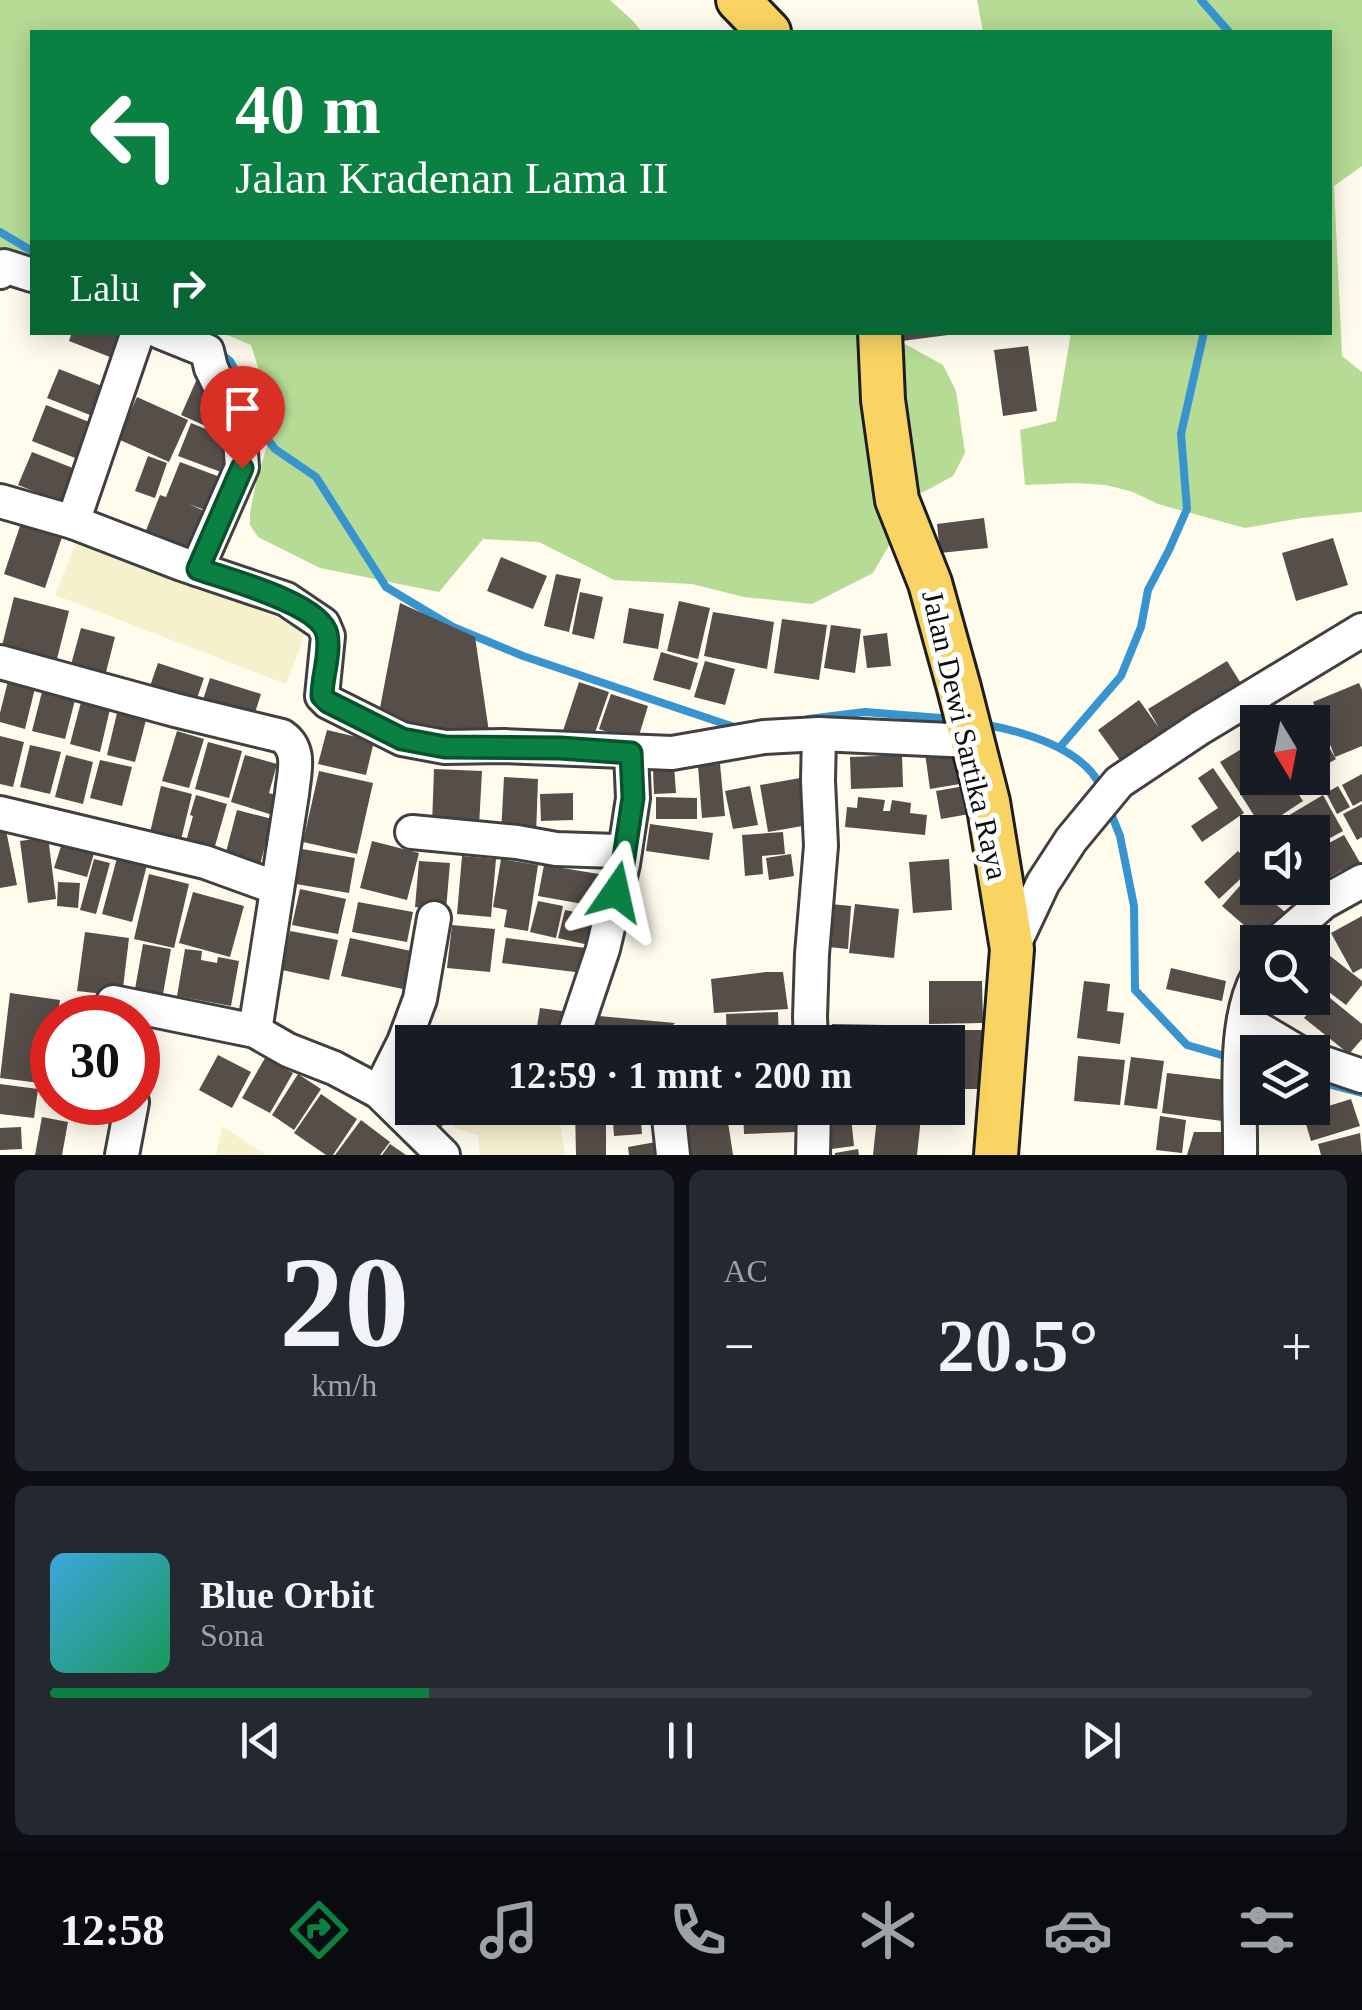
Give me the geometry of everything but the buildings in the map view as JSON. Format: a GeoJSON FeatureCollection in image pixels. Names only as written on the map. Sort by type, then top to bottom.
{"type":"FeatureCollection","features":[{"type":"Feature","properties":{"kind":"main road"},"geometry":{"type":"LineString","coordinates":[[738,0],[767,30]]}},
{"type":"Feature","properties":{"kind":"main road","name":"Jalan Dewi Sartika Raya"},"geometry":{"type":"LineString","coordinates":[[880,335],[883,400],[896,500],[930,583],[960,688],[988,802],[1012,948],[996,1155]]}},
{"type":"Feature","properties":{"kind":"street"},"geometry":{"type":"LineString","coordinates":[[0,272],[4,266],[30,274]]}},
{"type":"Feature","properties":{"kind":"street"},"geometry":{"type":"LineString","coordinates":[[74,522],[137,335]]}},
{"type":"Feature","properties":{"kind":"street"},"geometry":{"type":"LineString","coordinates":[[167,335],[207,351],[211,368],[239,425],[242,468],[198,569]]}},
{"type":"Feature","properties":{"kind":"street"},"geometry":{"type":"LineString","coordinates":[[0,501],[74,522],[286,599],[323,624],[328,636],[322,696],[402,739],[445,747],[672,753],[764,737],[971,736]]}},
{"type":"Feature","properties":{"kind":"street"},"geometry":{"type":"LineString","coordinates":[[1012,948],[1043,883],[1070,840],[1119,782],[1200,728],[1354,638]]}},
{"type":"Feature","properties":{"kind":"street"},"geometry":{"type":"LineString","coordinates":[[0,662],[282,736],[291,743],[296,756],[255,1031]]}},
{"type":"Feature","properties":{"kind":"street"},"geometry":{"type":"LineString","coordinates":[[810,1025],[820,846],[819,734]]}},
{"type":"Feature","properties":{"kind":"street"},"geometry":{"type":"LineString","coordinates":[[577,1025],[603,949],[625,849],[633,798],[631,753]]}},
{"type":"Feature","properties":{"kind":"street"},"geometry":{"type":"LineString","coordinates":[[0,813],[205,862],[277,888]]}},
{"type":"Feature","properties":{"kind":"street"},"geometry":{"type":"LineString","coordinates":[[412,832],[556,849],[625,849]]}},
{"type":"Feature","properties":{"kind":"street"},"geometry":{"type":"LineString","coordinates":[[1298,925],[1324,902],[1362,882]]}},
{"type":"Feature","properties":{"kind":"street"},"geometry":{"type":"LineString","coordinates":[[379,1092],[420,998],[434,918]]}},
{"type":"Feature","properties":{"kind":"street"},"geometry":{"type":"LineString","coordinates":[[160,1012],[255,1031],[288,1050],[334,1068],[379,1092],[444,1155]]}},
{"type":"Feature","properties":{"kind":"street"},"geometry":{"type":"LineString","coordinates":[[1240,1155],[1240,1053],[1245,1015]]}},
{"type":"Feature","properties":{"kind":"street"},"geometry":{"type":"LineString","coordinates":[[1244,1020],[1269,1035]]}},
{"type":"Feature","properties":{"kind":"street"},"geometry":{"type":"LineString","coordinates":[[1330,1065],[1362,1076]]}},
{"type":"Feature","properties":{"kind":"street"},"geometry":{"type":"LineString","coordinates":[[122,1155],[128,1125]]}},
{"type":"Feature","properties":{"kind":"street"},"geometry":{"type":"LineString","coordinates":[[670,1125],[673,1155]]}},
{"type":"Feature","properties":{"kind":"street"},"geometry":{"type":"LineString","coordinates":[[813,1155],[814,1125]]}},
{"type":"Feature","properties":{"kind":"shaded area"},"geometry":{"type":"Polygon","coordinates":[[[77,539],[307,629],[286,684],[55,595],[77,539]]]}},
{"type":"Feature","properties":{"kind":"shaded area"},"geometry":{"type":"Polygon","coordinates":[[[561,1125],[565,1155],[480,1155],[478,1135],[454,1128],[561,1125]]]}},
{"type":"Feature","properties":{"kind":"shaded area"},"geometry":{"type":"Polygon","coordinates":[[[222,1126],[266,1155],[216,1155],[222,1126]]]}},
{"type":"Feature","properties":{"kind":"green space"},"geometry":{"type":"Polygon","coordinates":[[[0,0],[610,0],[640,30],[30,30],[30,260],[0,253],[0,0]]]}},
{"type":"Feature","properties":{"kind":"green space"},"geometry":{"type":"Polygon","coordinates":[[[977,0],[1362,0],[1362,166],[1334,186],[1342,356],[1362,372],[1362,512],[1245,528],[1106,485],[1025,485],[1020,430],[1056,421],[1071,335],[1332,335],[1332,30],[983,30],[977,0]]]}},
{"type":"Feature","properties":{"kind":"green space"},"geometry":{"type":"Polygon","coordinates":[[[228,335],[889,335],[943,365],[956,391],[965,453],[953,476],[918,495],[873,573],[812,604],[744,597],[692,584],[614,580],[539,542],[483,539],[439,592],[320,568],[258,537],[250,525],[250,513],[275,420],[251,345],[228,335]]]}},
{"type":"Feature","properties":{"kind":"waterway"},"geometry":{"type":"LineString","coordinates":[[1201,0],[1227,30]]}},
{"type":"Feature","properties":{"kind":"waterway"},"geometry":{"type":"LineString","coordinates":[[0,232],[30,250]]}},
{"type":"Feature","properties":{"kind":"waterway"},"geometry":{"type":"LineString","coordinates":[[1060,747],[1121,676],[1141,627],[1148,590],[1187,509],[1181,434],[1203,335]]}},
{"type":"Feature","properties":{"kind":"waterway"},"geometry":{"type":"LineString","coordinates":[[219,352],[238,375],[262,432],[275,449],[316,477],[386,587],[453,627],[523,656],[740,727]]}},
{"type":"Feature","properties":{"kind":"waterway"},"geometry":{"type":"LineString","coordinates":[[808,719],[865,712],[953,719]]}},
{"type":"Feature","properties":{"kind":"waterway"},"geometry":{"type":"LineString","coordinates":[[982,724],[1015,731],[1067,752],[1093,774],[1101,788]]}},
{"type":"Feature","properties":{"kind":"waterway"},"geometry":{"type":"LineString","coordinates":[[1110,811],[1120,836],[1134,906],[1135,990],[1187,1045],[1232,1058]]}},
{"type":"Feature","properties":{"kind":"waterway"},"geometry":{"type":"LineString","coordinates":[[1330,1085],[1362,1093]]}},
{"type":"Feature","properties":{"kind":"route"},"geometry":{"type":"LineString","coordinates":[[242,468],[198,569],[286,599],[323,624],[328,636],[322,696],[328,702],[402,739],[445,747],[631,753],[633,798],[616,892]]}}]}
